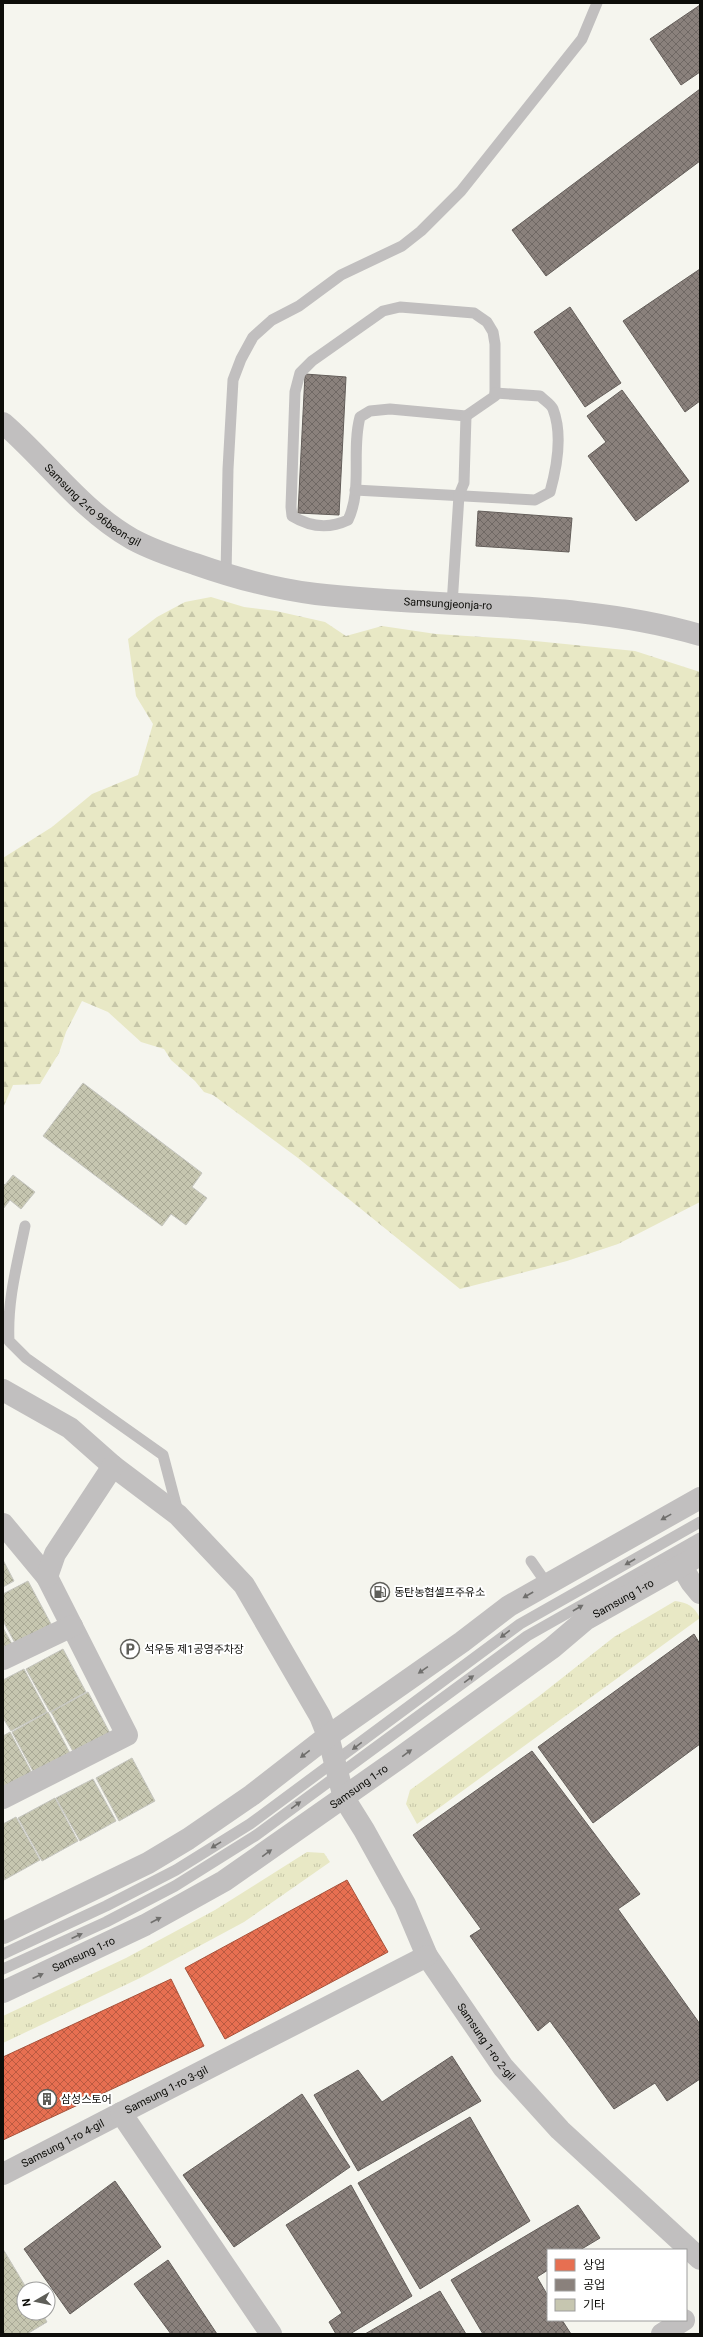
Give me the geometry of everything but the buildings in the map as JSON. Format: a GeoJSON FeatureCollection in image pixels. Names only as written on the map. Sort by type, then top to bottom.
{"type":"FeatureCollection","features":[{"type":"Feature","properties":{"kind":"street","name":"Samsung 2-ro 96beon-gil"},"geometry":{"type":"LineString","coordinates":[[3,423],[100,518],[130,538],[157,552],[197,565]]}},
{"type":"Feature","properties":{"kind":"street","name":"Samsungjeonja-ro"},"geometry":{"type":"LineString","coordinates":[[197,565],[226,576],[315,594],[452,605],[597,614],[665,625],[700,635]]}},
{"type":"Feature","properties":{"kind":"street","name":"Samsung 1-ro 2-gil"},"geometry":{"type":"LineString","coordinates":[[3,1390],[70,1428],[113,1466],[178,1515],[244,1585],[320,1716],[328,1736],[344,1798],[364,1830],[405,1904],[427,1956],[503,2067],[560,2130],[700,2259]]}},
{"type":"Feature","properties":{"kind":"street"},"geometry":{"type":"LineString","coordinates":[[47,1578],[55,1554],[113,1466]]}},
{"type":"Feature","properties":{"kind":"street"},"geometry":{"type":"LineString","coordinates":[[3,1933],[148,1863],[181,1843],[252,1795],[328,1736],[456,1647],[509,1606],[700,1498]]}},
{"type":"Feature","properties":{"kind":"street"},"geometry":{"type":"LineString","coordinates":[[3,1524],[47,1578],[127,1735],[3,1798]]}},
{"type":"Feature","properties":{"kind":"street"},"geometry":{"type":"LineString","coordinates":[[691,1560],[700,1593]]}},
{"type":"Feature","properties":{"kind":"street","name":"Samsung 1-ro"},"geometry":{"type":"LineString","coordinates":[[3,1992],[103,1946],[177,1908],[238,1873],[552,1648],[586,1620],[691,1560]]}},
{"type":"Feature","properties":{"kind":"street"},"geometry":{"type":"LineString","coordinates":[[3,1658],[72,1626]]}},
{"type":"Feature","properties":{"kind":"street","name":"Samsung 1-ro 3-gil"},"geometry":{"type":"LineString","coordinates":[[272,2334],[121,2113],[427,1956]]}},
{"type":"Feature","properties":{"kind":"street","name":"Samsung 1-ro 4-gil"},"geometry":{"type":"LineString","coordinates":[[3,2174],[121,2113]]}},
{"type":"Feature","properties":{"kind":"street"},"geometry":{"type":"LineString","coordinates":[[687,2318],[700,2310]]}},
{"type":"Feature","properties":{"kind":"street"},"geometry":{"type":"LineString","coordinates":[[662,2334],[682,2321]]}},
{"type":"Feature","properties":{"kind":"lane"},"geometry":{"type":"LineString","coordinates":[[226,576],[228,469],[233,380],[241,359],[253,337],[272,320],[299,306],[340,275],[402,246],[421,231],[461,191],[582,39],[596,3]]}},
{"type":"Feature","properties":{"kind":"lane"},"geometry":{"type":"LineString","coordinates":[[400,307],[474,313],[487,322],[493,332],[495,344],[495,393],[495,396],[466,416],[390,409],[370,411],[360,417],[357,430],[354,507],[348,520],[337,525],[320,526],[302,522],[292,516],[290,507],[295,392],[300,373],[312,361],[383,311],[400,307]]}},
{"type":"Feature","properties":{"kind":"lane"},"geometry":{"type":"LineString","coordinates":[[355,490],[535,500],[550,492],[558,450],[553,408],[540,396],[495,393]]}},
{"type":"Feature","properties":{"kind":"lane"},"geometry":{"type":"LineString","coordinates":[[452,605],[459,495],[464,483],[466,416]]}},
{"type":"Feature","properties":{"kind":"lane"},"geometry":{"type":"LineString","coordinates":[[25,1226],[11,1291],[8,1315],[9,1341],[26,1358],[163,1455],[178,1515]]}},
{"type":"Feature","properties":{"kind":"lane"},"geometry":{"type":"LineString","coordinates":[[3,1969],[106,1922],[175,1886],[255,1836],[336,1769],[520,1624],[700,1522]]}},
{"type":"Feature","properties":{"kind":"lane"},"geometry":{"type":"LineString","coordinates":[[3,1954],[106,1906],[176,1870],[336,1769],[528,1636],[700,1538]]}},
{"type":"Feature","properties":{"kind":"lane"},"geometry":{"type":"LineString","coordinates":[[531,1561],[547,1584]]}},
{"type":"Feature","properties":{"kind":"green space"},"geometry":{"type":"Polygon","coordinates":[[[211,597],[244,607],[276,611],[325,622],[346,636],[382,626],[436,634],[515,639],[635,651],[700,672],[700,1202],[618,1244],[567,1261],[460,1289],[298,1158],[213,1095],[204,1092],[195,1081],[171,1060],[164,1049],[141,1042],[108,1012],[82,1001],[66,1032],[59,1053],[40,1084],[13,1085],[3,1108],[3,858],[52,827],[92,794],[138,775],[153,724],[136,696],[128,639],[157,617],[185,602],[211,597]]]}},
{"type":"Feature","properties":{"kind":"green space"},"geometry":{"type":"Polygon","coordinates":[[[675,1601],[690,1606],[700,1618],[417,1824],[406,1804],[410,1790],[538,1697],[614,1637],[675,1601]]]}},
{"type":"Feature","properties":{"kind":"green space"},"geometry":{"type":"Polygon","coordinates":[[[307,1852],[324,1853],[330,1862],[244,1922],[140,1978],[3,2043],[3,2016],[126,1958],[215,1910],[307,1852]]]}},
{"type":"Feature","properties":{"kind":"place","name":"동탄농협셀프주유소"},"geometry":{"type":"Point","coordinates":[380,1592]}},
{"type":"Feature","properties":{"kind":"place","name":"석우동 제1공영주차장"},"geometry":{"type":"Point","coordinates":[130,1649]}},
{"type":"Feature","properties":{"kind":"place","name":"삼성스토어"},"geometry":{"type":"Point","coordinates":[47,2099]}}]}
